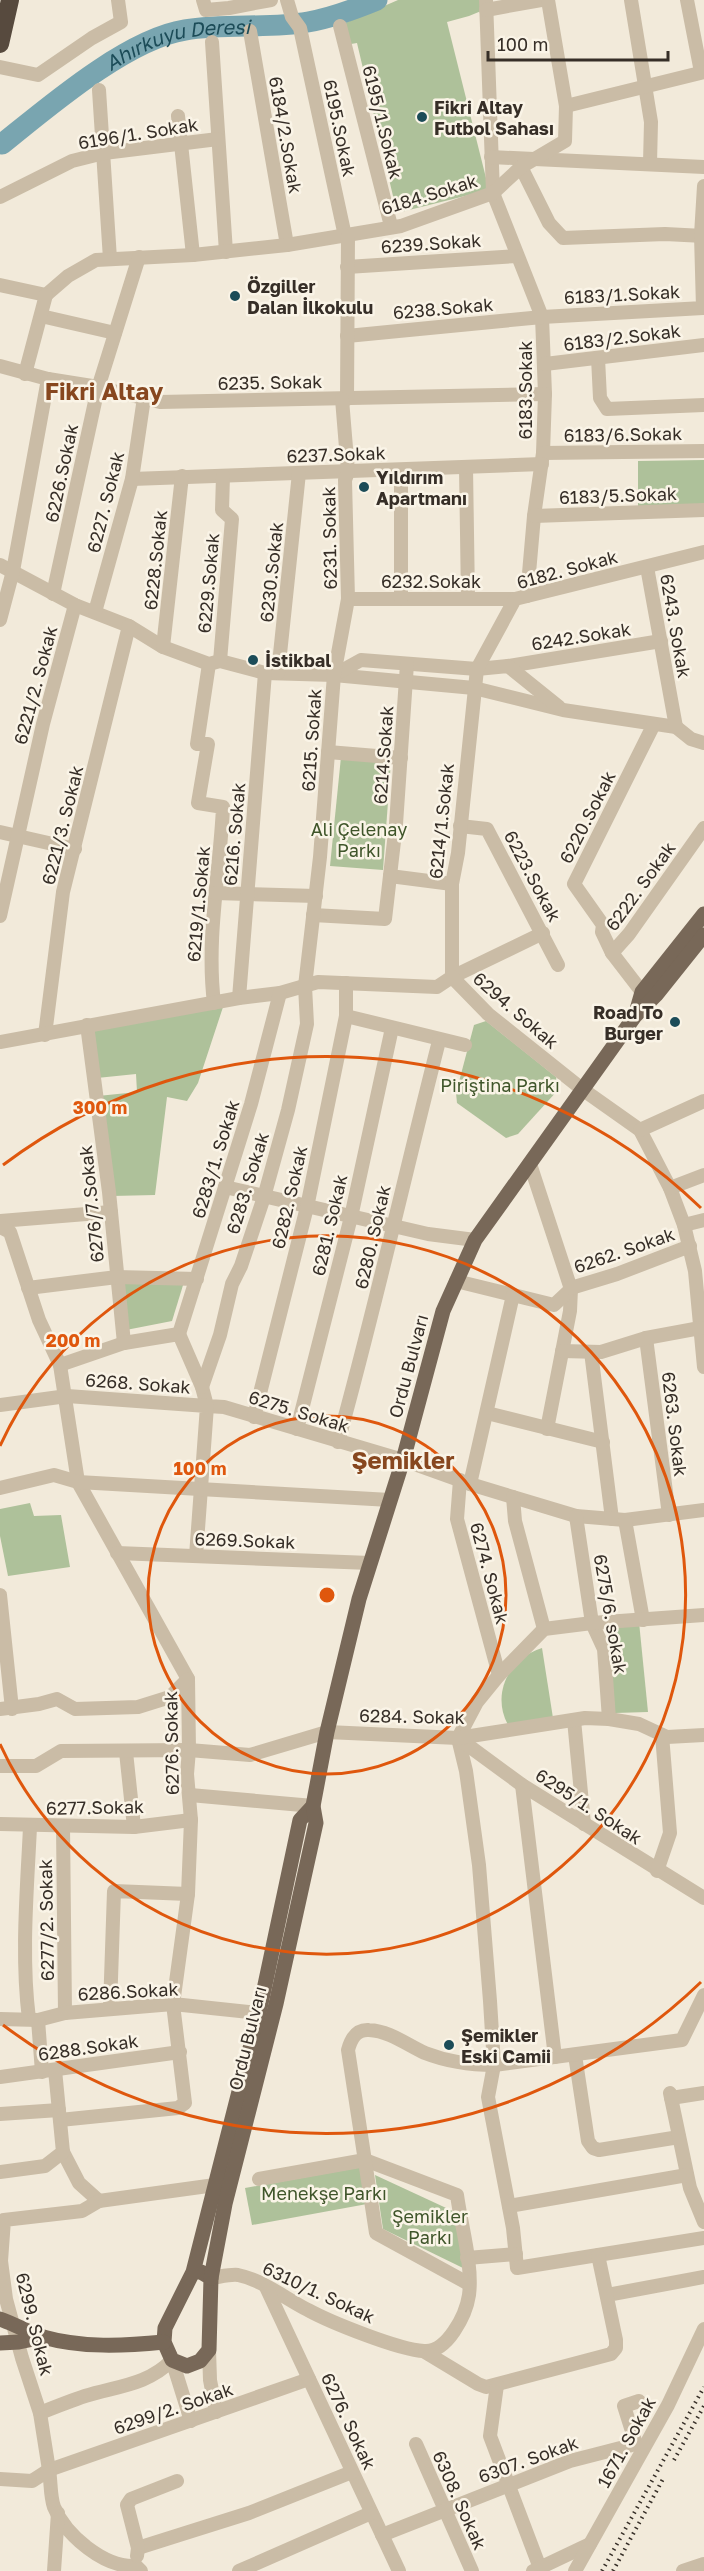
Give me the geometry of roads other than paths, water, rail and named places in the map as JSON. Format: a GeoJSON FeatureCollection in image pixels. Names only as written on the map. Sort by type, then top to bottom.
{"type":"FeatureCollection","features":[{"type":"Feature","properties":{"kind":"highway"},"geometry":{"type":"LineString","coordinates":[[0,44],[10,0]]}},
{"type":"Feature","properties":{"kind":"main road","name":"Ordu Bulvarı"},"geometry":{"type":"LineString","coordinates":[[635,1016],[642,992],[704,914]]}},
{"type":"Feature","properties":{"kind":"main road","name":"Ordu Bulvarı"},"geometry":{"type":"LineString","coordinates":[[209,2350],[211,2278],[225,2204],[276,2004],[316,1823],[313,1806],[327,1732],[359,1599],[403,1460],[443,1311],[475,1240],[635,1016],[704,935]]}},
{"type":"Feature","properties":{"kind":"main road","name":"Ordu Bulvarı"},"geometry":{"type":"LineString","coordinates":[[164,2342],[165,2328],[194,2272],[258,2013],[300,1820],[313,1806]]}},
{"type":"Feature","properties":{"kind":"main road"},"geometry":{"type":"LineString","coordinates":[[194,2272],[201,2271],[211,2278]]}},
{"type":"Feature","properties":{"kind":"main road"},"geometry":{"type":"LineString","coordinates":[[6,2321],[43,2337],[94,2345],[164,2342],[172,2360],[193,2366],[205,2358],[209,2350]]}},
{"type":"Feature","properties":{"kind":"main road"},"geometry":{"type":"LineString","coordinates":[[0,2343],[43,2337]]}},
{"type":"Feature","properties":{"kind":"street"},"geometry":{"type":"LineString","coordinates":[[0,67],[38,75],[92,38],[121,22],[118,0]]}},
{"type":"Feature","properties":{"kind":"street"},"geometry":{"type":"LineString","coordinates":[[203,0],[206,10],[271,0]]}},
{"type":"Feature","properties":{"kind":"street","name":"6195.Sokak"},"geometry":{"type":"LineString","coordinates":[[288,0],[296,23],[346,236],[347,336]]}},
{"type":"Feature","properties":{"kind":"street"},"geometry":{"type":"LineString","coordinates":[[486,5],[541,0]]}},
{"type":"Feature","properties":{"kind":"street","name":"6184.Sokak"},"geometry":{"type":"LineString","coordinates":[[46,295],[85,264],[96,260],[226,252],[346,236],[401,226],[493,193],[533,158],[565,141],[566,106],[548,0]]}},
{"type":"Feature","properties":{"kind":"street"},"geometry":{"type":"LineString","coordinates":[[631,0],[651,122],[650,163]]}},
{"type":"Feature","properties":{"kind":"street"},"geometry":{"type":"LineString","coordinates":[[566,106],[703,72],[687,0]]}},
{"type":"Feature","properties":{"kind":"street","name":"6183.Sokak"},"geometry":{"type":"LineString","coordinates":[[486,5],[493,193],[542,317],[545,393],[543,458],[521,598]]}},
{"type":"Feature","properties":{"kind":"street","name":"6195/1.Sokak"},"geometry":{"type":"LineString","coordinates":[[340,26],[391,226]]}},
{"type":"Feature","properties":{"kind":"street","name":"6184/2.Sokak"},"geometry":{"type":"LineString","coordinates":[[250,31],[287,245]]}},
{"type":"Feature","properties":{"kind":"street"},"geometry":{"type":"LineString","coordinates":[[212,42],[226,252]]}},
{"type":"Feature","properties":{"kind":"street"},"geometry":{"type":"LineString","coordinates":[[99,90],[110,259]]}},
{"type":"Feature","properties":{"kind":"street"},"geometry":{"type":"LineString","coordinates":[[178,116],[193,255]]}},
{"type":"Feature","properties":{"kind":"street","name":"6196/1. Sokak"},"geometry":{"type":"LineString","coordinates":[[0,197],[72,161],[104,153],[218,139]]}},
{"type":"Feature","properties":{"kind":"street"},"geometry":{"type":"LineString","coordinates":[[491,157],[704,166]]}},
{"type":"Feature","properties":{"kind":"street"},"geometry":{"type":"LineString","coordinates":[[521,167],[549,223],[563,238],[702,236],[704,186]]}},
{"type":"Feature","properties":{"kind":"street","name":"6183/1.Sokak"},"geometry":{"type":"LineString","coordinates":[[542,317],[703,308],[702,236]]}},
{"type":"Feature","properties":{"kind":"street","name":"6239.Sokak"},"geometry":{"type":"LineString","coordinates":[[347,267],[517,256]]}},
{"type":"Feature","properties":{"kind":"street","name":"6226.Sokak"},"geometry":{"type":"LineString","coordinates":[[53,594],[98,388],[139,257]]}},
{"type":"Feature","properties":{"kind":"street"},"geometry":{"type":"LineString","coordinates":[[0,285],[46,295],[25,374]]}},
{"type":"Feature","properties":{"kind":"street"},"geometry":{"type":"LineString","coordinates":[[41,316],[115,333]]}},
{"type":"Feature","properties":{"kind":"street","name":"6238.Sokak"},"geometry":{"type":"LineString","coordinates":[[347,336],[542,317]]}},
{"type":"Feature","properties":{"kind":"street","name":"6231. Sokak"},"geometry":{"type":"LineString","coordinates":[[334,675],[348,599],[345,480],[348,472],[344,399],[347,336]]}},
{"type":"Feature","properties":{"kind":"street","name":"6183/2.Sokak"},"geometry":{"type":"LineString","coordinates":[[544,364],[704,345]]}},
{"type":"Feature","properties":{"kind":"street"},"geometry":{"type":"LineString","coordinates":[[598,358],[600,398],[607,409],[704,405]]}},
{"type":"Feature","properties":{"kind":"street","name":"6235. Sokak"},"geometry":{"type":"LineString","coordinates":[[0,366],[25,374],[160,402],[545,393]]}},
{"type":"Feature","properties":{"kind":"street"},"geometry":{"type":"LineString","coordinates":[[0,620],[13,571],[48,379]]}},
{"type":"Feature","properties":{"kind":"street","name":"6227. Sokak"},"geometry":{"type":"LineString","coordinates":[[95,612],[132,478],[144,399]]}},
{"type":"Feature","properties":{"kind":"street","name":"6183/6.Sokak"},"geometry":{"type":"LineString","coordinates":[[543,458],[704,451]]}},
{"type":"Feature","properties":{"kind":"street","name":"6237.Sokak"},"geometry":{"type":"LineString","coordinates":[[132,478],[466,467],[543,458]]}},
{"type":"Feature","properties":{"kind":"street"},"geometry":{"type":"LineString","coordinates":[[466,467],[468,599]]}},
{"type":"Feature","properties":{"kind":"street"},"geometry":{"type":"LineString","coordinates":[[401,470],[401,599]]}},
{"type":"Feature","properties":{"kind":"street","name":"6230.Sokak"},"geometry":{"type":"LineString","coordinates":[[272,673],[299,474]]}},
{"type":"Feature","properties":{"kind":"street","name":"6228.Sokak"},"geometry":{"type":"LineString","coordinates":[[163,647],[182,476]]}},
{"type":"Feature","properties":{"kind":"street","name":"6229.Sokak"},"geometry":{"type":"LineString","coordinates":[[214,662],[232,519],[222,510],[223,476]]}},
{"type":"Feature","properties":{"kind":"street","name":"6183/5.Sokak"},"geometry":{"type":"LineString","coordinates":[[534,516],[704,510]]}},
{"type":"Feature","properties":{"kind":"street","name":"6182. Sokak"},"geometry":{"type":"LineString","coordinates":[[477,669],[521,598],[704,552]]}},
{"type":"Feature","properties":{"kind":"street"},"geometry":{"type":"LineString","coordinates":[[0,565],[75,605],[129,626],[163,647],[214,662],[272,673],[334,675],[474,688],[563,710],[676,728],[691,739],[704,743]]}},
{"type":"Feature","properties":{"kind":"street","name":"6243. Sokak"},"geometry":{"type":"LineString","coordinates":[[647,567],[676,728]]}},
{"type":"Feature","properties":{"kind":"street","name":"6232.Sokak"},"geometry":{"type":"LineString","coordinates":[[348,599],[521,598]]}},
{"type":"Feature","properties":{"kind":"street","name":"6221/2. Sokak"},"geometry":{"type":"LineString","coordinates":[[0,916],[43,723],[75,605]]}},
{"type":"Feature","properties":{"kind":"street","name":"6221/3. Sokak"},"geometry":{"type":"LineString","coordinates":[[45,1035],[63,892],[129,626]]}},
{"type":"Feature","properties":{"kind":"street","name":"6242.Sokak"},"geometry":{"type":"LineString","coordinates":[[334,675],[361,660],[477,669],[661,641]]}},
{"type":"Feature","properties":{"kind":"street","name":"6219/1.Sokak"},"geometry":{"type":"LineString","coordinates":[[214,662],[197,744],[208,744],[198,803],[223,807],[215,893],[211,974],[214,1003]]}},
{"type":"Feature","properties":{"kind":"street","name":"6214.Sokak"},"geometry":{"type":"LineString","coordinates":[[313,915],[385,919],[401,758],[407,664]]}},
{"type":"Feature","properties":{"kind":"street"},"geometry":{"type":"LineString","coordinates":[[508,666],[563,710]]}},
{"type":"Feature","properties":{"kind":"street","name":"6214/1.Sokak"},"geometry":{"type":"LineString","coordinates":[[452,977],[452,884],[477,669]]}},
{"type":"Feature","properties":{"kind":"street","name":"6216. Sokak"},"geometry":{"type":"LineString","coordinates":[[239,998],[247,895],[272,673]]}},
{"type":"Feature","properties":{"kind":"street","name":"6215. Sokak"},"geometry":{"type":"LineString","coordinates":[[305,986],[316,896],[334,675]]}},
{"type":"Feature","properties":{"kind":"street","name":"6220.Sokak"},"geometry":{"type":"LineString","coordinates":[[612,953],[602,932],[603,925],[575,889],[574,884],[653,726]]}},
{"type":"Feature","properties":{"kind":"street"},"geometry":{"type":"LineString","coordinates":[[328,752],[401,758]]}},
{"type":"Feature","properties":{"kind":"street","name":"6223.Sokak"},"geometry":{"type":"LineString","coordinates":[[460,826],[487,829],[558,965]]}},
{"type":"Feature","properties":{"kind":"street","name":"6222. Sokak"},"geometry":{"type":"LineString","coordinates":[[642,992],[612,953],[629,934],[704,828]]}},
{"type":"Feature","properties":{"kind":"street"},"geometry":{"type":"LineString","coordinates":[[0,832],[75,849]]}},
{"type":"Feature","properties":{"kind":"street"},"geometry":{"type":"LineString","coordinates":[[390,876],[452,884]]}},
{"type":"Feature","properties":{"kind":"street"},"geometry":{"type":"LineString","coordinates":[[215,893],[316,896]]}},
{"type":"Feature","properties":{"kind":"street"},"geometry":{"type":"LineString","coordinates":[[452,977],[543,933]]}},
{"type":"Feature","properties":{"kind":"street","name":"6294. Sokak"},"geometry":{"type":"LineString","coordinates":[[0,1042],[239,998],[280,993],[318,982],[437,987],[452,977],[488,1014],[582,1089],[640,1130],[670,1188],[699,1270],[700,1328],[704,1367]]}},
{"type":"Feature","properties":{"kind":"street","name":"6282. Sokak"},"geometry":{"type":"LineString","coordinates":[[254,1417],[307,1207],[346,1016],[346,983]]}},
{"type":"Feature","properties":{"kind":"street","name":"6283. Sokak"},"geometry":{"type":"LineString","coordinates":[[202,1387],[220,1335],[232,1284],[241,1266],[264,1197],[288,1110],[307,1024],[305,986]]}},
{"type":"Feature","properties":{"kind":"street","name":"6283/1. Sokak"},"geometry":{"type":"LineString","coordinates":[[179,1334],[251,1104],[280,993]]}},
{"type":"Feature","properties":{"kind":"street"},"geometry":{"type":"LineString","coordinates":[[346,1016],[439,1041],[465,1045]]}},
{"type":"Feature","properties":{"kind":"street","name":"6276/7.Sokak"},"geometry":{"type":"LineString","coordinates":[[87,1025],[111,1212],[124,1342]]}},
{"type":"Feature","properties":{"kind":"street","name":"6281. Sokak"},"geometry":{"type":"LineString","coordinates":[[297,1430],[351,1216],[392,1028]]}},
{"type":"Feature","properties":{"kind":"street","name":"6280. Sokak"},"geometry":{"type":"LineString","coordinates":[[338,1442],[362,1356],[439,1041]]}},
{"type":"Feature","properties":{"kind":"street"},"geometry":{"type":"LineString","coordinates":[[640,1130],[704,1101]]}},
{"type":"Feature","properties":{"kind":"street"},"geometry":{"type":"LineString","coordinates":[[530,1164],[571,1288],[570,1311],[547,1429]]}},
{"type":"Feature","properties":{"kind":"street"},"geometry":{"type":"LineString","coordinates":[[670,1188],[704,1175]]}},
{"type":"Feature","properties":{"kind":"street"},"geometry":{"type":"LineString","coordinates":[[225,1187],[428,1234],[475,1240]]}},
{"type":"Feature","properties":{"kind":"street"},"geometry":{"type":"LineString","coordinates":[[0,1221],[111,1212]]}},
{"type":"Feature","properties":{"kind":"street"},"geometry":{"type":"LineString","coordinates":[[684,1225],[704,1220]]}},
{"type":"Feature","properties":{"kind":"street","name":"6276. Sokak"},"geometry":{"type":"LineString","coordinates":[[0,1227],[10,1232],[39,1320],[60,1365],[78,1482],[188,1678],[187,1774],[191,1820],[188,1894],[173,2004],[185,2103],[178,2108],[60,2115]]}},
{"type":"Feature","properties":{"kind":"street","name":"6262. Sokak"},"geometry":{"type":"LineString","coordinates":[[456,1281],[554,1305],[571,1288],[617,1274],[690,1246]]}},
{"type":"Feature","properties":{"kind":"street"},"geometry":{"type":"LineString","coordinates":[[28,1288],[117,1277],[196,1279]]}},
{"type":"Feature","properties":{"kind":"street","name":"6274. Sokak"},"geometry":{"type":"LineString","coordinates":[[499,1675],[457,1519],[465,1482],[487,1413],[513,1295]]}},
{"type":"Feature","properties":{"kind":"street"},"geometry":{"type":"LineString","coordinates":[[562,1351],[601,1352],[646,1338],[700,1328]]}},
{"type":"Feature","properties":{"kind":"street"},"geometry":{"type":"LineString","coordinates":[[60,1365],[124,1342],[179,1334],[202,1387],[207,1406],[196,1556]]}},
{"type":"Feature","properties":{"kind":"street","name":"6263. Sokak"},"geometry":{"type":"LineString","coordinates":[[646,1338],[669,1515]]}},
{"type":"Feature","properties":{"kind":"street"},"geometry":{"type":"LineString","coordinates":[[591,1352],[603,1442],[643,1620]]}},
{"type":"Feature","properties":{"kind":"street","name":"6268. Sokak"},"geometry":{"type":"LineString","coordinates":[[0,1405],[66,1396],[207,1406]]}},
{"type":"Feature","properties":{"kind":"street","name":"6275. Sokak"},"geometry":{"type":"LineString","coordinates":[[207,1406],[224,1407],[403,1460],[465,1482],[576,1516],[619,1520],[704,1510]]}},
{"type":"Feature","properties":{"kind":"street"},"geometry":{"type":"LineString","coordinates":[[487,1413],[603,1442]]}},
{"type":"Feature","properties":{"kind":"street"},"geometry":{"type":"LineString","coordinates":[[0,1488],[54,1475],[78,1482],[390,1500]]}},
{"type":"Feature","properties":{"kind":"street"},"geometry":{"type":"LineString","coordinates":[[513,1497],[515,1521],[544,1629]]}},
{"type":"Feature","properties":{"kind":"street","name":"6275/6. sokak"},"geometry":{"type":"LineString","coordinates":[[576,1516],[592,1623],[603,1649],[609,1719]]}},
{"type":"Feature","properties":{"kind":"street","name":"6269.Sokak"},"geometry":{"type":"LineString","coordinates":[[117,1553],[370,1563]]}},
{"type":"Feature","properties":{"kind":"street"},"geometry":{"type":"LineString","coordinates":[[0,1594],[6,1709],[57,1699],[75,1709],[138,1707],[170,1697],[188,1678]]}},
{"type":"Feature","properties":{"kind":"street"},"geometry":{"type":"LineString","coordinates":[[704,1616],[592,1623],[544,1629],[499,1675],[477,1702],[458,1738],[466,1771],[479,1865],[494,2065],[488,2097],[509,2206],[517,2268],[704,2238]]}},
{"type":"Feature","properties":{"kind":"street","name":"6284. Sokak"},"geometry":{"type":"LineString","coordinates":[[0,1766],[36,1766],[61,1751],[189,1750],[250,1755],[327,1732],[458,1738],[574,1720],[609,1719],[639,1724],[666,1737],[704,1735]]}},
{"type":"Feature","properties":{"kind":"street"},"geometry":{"type":"LineString","coordinates":[[574,1720],[584,1824]]}},
{"type":"Feature","properties":{"kind":"street"},"geometry":{"type":"LineString","coordinates":[[657,1871],[670,1833],[662,1735]]}},
{"type":"Feature","properties":{"kind":"street","name":"6295/1. Sokak"},"geometry":{"type":"LineString","coordinates":[[458,1738],[522,1785],[704,1899]]}},
{"type":"Feature","properties":{"kind":"street"},"geometry":{"type":"LineString","coordinates":[[126,1752],[134,1827]]}},
{"type":"Feature","properties":{"kind":"street"},"geometry":{"type":"LineString","coordinates":[[522,1785],[555,2057]]}},
{"type":"Feature","properties":{"kind":"street"},"geometry":{"type":"LineString","coordinates":[[190,1795],[313,1806]]}},
{"type":"Feature","properties":{"kind":"street","name":"6277.Sokak"},"geometry":{"type":"LineString","coordinates":[[0,1824],[30,1827],[134,1827],[191,1820]]}},
{"type":"Feature","properties":{"kind":"street","name":"6277/2. Sokak"},"geometry":{"type":"LineString","coordinates":[[63,1826],[65,2013]]}},
{"type":"Feature","properties":{"kind":"street"},"geometry":{"type":"LineString","coordinates":[[30,1827],[25,1925],[25,1989],[60,2115],[63,2152],[79,2183],[99,2201]]}},
{"type":"Feature","properties":{"kind":"street"},"geometry":{"type":"LineString","coordinates":[[110,2008],[114,1891],[188,1894]]}},
{"type":"Feature","properties":{"kind":"street"},"geometry":{"type":"LineString","coordinates":[[469,2283],[376,2233],[348,2050],[351,2039],[358,2031],[368,2029],[385,2033],[427,2054],[466,2065],[494,2065],[575,2055],[682,2040],[704,1995]]}},
{"type":"Feature","properties":{"kind":"street","name":"6286.Sokak"},"geometry":{"type":"LineString","coordinates":[[0,2019],[34,2020],[65,2013],[173,2004],[258,2013]]}},
{"type":"Feature","properties":{"kind":"street","name":"6288.Sokak"},"geometry":{"type":"LineString","coordinates":[[0,2077],[180,2052]]}},
{"type":"Feature","properties":{"kind":"street"},"geometry":{"type":"LineString","coordinates":[[575,2055],[588,2141],[592,2148],[599,2150],[679,2137]]}},
{"type":"Feature","properties":{"kind":"street"},"geometry":{"type":"LineString","coordinates":[[704,2093],[671,2096],[687,2175],[704,2222]]}},
{"type":"Feature","properties":{"kind":"street"},"geometry":{"type":"LineString","coordinates":[[0,2114],[60,2115]]}},
{"type":"Feature","properties":{"kind":"street"},"geometry":{"type":"LineString","coordinates":[[0,2172],[45,2166],[63,2152]]}},
{"type":"Feature","properties":{"kind":"street"},"geometry":{"type":"LineString","coordinates":[[259,2178],[365,2160],[457,2196],[469,2296],[456,2331],[445,2342],[425,2352]]}},
{"type":"Feature","properties":{"kind":"street"},"geometry":{"type":"LineString","coordinates":[[509,2206],[687,2175]]}},
{"type":"Feature","properties":{"kind":"street","name":"6299. Sokak"},"geometry":{"type":"LineString","coordinates":[[58,2513],[54,2505],[40,2413],[19,2342],[6,2321],[1,2261],[4,2220],[82,2211],[99,2201],[215,2185]]}},
{"type":"Feature","properties":{"kind":"street"},"geometry":{"type":"LineString","coordinates":[[466,2258],[516,2254]]}},
{"type":"Feature","properties":{"kind":"street"},"geometry":{"type":"LineString","coordinates":[[590,2544],[537,2569],[490,2436],[497,2385],[611,2354],[616,2348],[598,2255]]}},
{"type":"Feature","properties":{"kind":"street","name":"6310/1. Sokak"},"geometry":{"type":"LineString","coordinates":[[211,2278],[237,2275],[266,2286],[309,2311],[391,2344],[425,2352],[478,2384],[486,2387],[497,2385]]}},
{"type":"Feature","properties":{"kind":"street"},"geometry":{"type":"LineString","coordinates":[[607,2295],[704,2277]]}},
{"type":"Feature","properties":{"kind":"street","name":"6276. Sokak"},"geometry":{"type":"LineString","coordinates":[[266,2286],[399,2571]]}},
{"type":"Feature","properties":{"kind":"street","name":"1671. Sokak"},"geometry":{"type":"LineString","coordinates":[[575,2571],[668,2405],[704,2329]]}},
{"type":"Feature","properties":{"kind":"street","name":"Ordu Bulvarı"},"geometry":{"type":"LineString","coordinates":[[209,2350],[210,2380],[216,2412]]}},
{"type":"Feature","properties":{"kind":"street"},"geometry":{"type":"LineString","coordinates":[[40,2413],[86,2396],[129,2386],[160,2372],[172,2360],[191,2421]]}},
{"type":"Feature","properties":{"kind":"street","name":"6299/2. Sokak"},"geometry":{"type":"LineString","coordinates":[[0,2479],[32,2481],[49,2470],[309,2379]]}},
{"type":"Feature","properties":{"kind":"street","name":"6307. Sokak"},"geometry":{"type":"LineString","coordinates":[[382,2535],[570,2461],[636,2444],[624,2406],[639,2401]]}},
{"type":"Feature","properties":{"kind":"street","name":"6308. Sokak"},"geometry":{"type":"LineString","coordinates":[[416,2444],[472,2571]]}},
{"type":"Feature","properties":{"kind":"street"},"geometry":{"type":"LineString","coordinates":[[138,2548],[249,2512],[352,2472]]}},
{"type":"Feature","properties":{"kind":"street"},"geometry":{"type":"LineString","coordinates":[[58,2513],[78,2540],[109,2562],[123,2567],[139,2568],[138,2548],[127,2505],[131,2499],[177,2481]]}},
{"type":"Feature","properties":{"kind":"street"},"geometry":{"type":"LineString","coordinates":[[54,2571],[58,2513]]}},
{"type":"Feature","properties":{"kind":"street"},"geometry":{"type":"LineString","coordinates":[[239,2571],[270,2565],[371,2513]]}},
{"type":"Feature","properties":{"kind":"street"},"geometry":{"type":"LineString","coordinates":[[683,2571],[704,2564]]}},
{"type":"Feature","properties":{"kind":"waterway","name":"Ahırkuyu Deresi"},"geometry":{"type":"LineString","coordinates":[[2,144],[89,76],[138,46],[162,36],[200,28],[308,22],[335,16],[377,0]]}},
{"type":"Feature","properties":{"kind":"railway"},"geometry":{"type":"LineString","coordinates":[[602,2571],[704,2387]]}},
{"type":"Feature","properties":{"kind":"railway"},"geometry":{"type":"LineString","coordinates":[[674,2460],[704,2406]]}},
{"type":"Feature","properties":{"kind":"railway"},"geometry":{"type":"LineString","coordinates":[[613,2571],[663,2479]]}},
{"type":"Feature","properties":{"kind":"place","name":"Fikri Altay Futbol Sahası"},"geometry":{"type":"Point","coordinates":[422,117]}},
{"type":"Feature","properties":{"kind":"place","name":"Özgiller Dalan İlkokulu"},"geometry":{"type":"Point","coordinates":[235,296]}},
{"type":"Feature","properties":{"kind":"place","name":"Yıldırım Apartmanı"},"geometry":{"type":"Point","coordinates":[364,487]}},
{"type":"Feature","properties":{"kind":"place","name":"İstikbal"},"geometry":{"type":"Point","coordinates":[253,660]}},
{"type":"Feature","properties":{"kind":"place","name":"Road To Burger"},"geometry":{"type":"Point","coordinates":[675,1022]}},
{"type":"Feature","properties":{"kind":"place","name":"Şemikler Eski Camii"},"geometry":{"type":"Point","coordinates":[449,2045]}},
{"type":"Feature","properties":{"kind":"district","name":"Fikri Altay"},"geometry":{"type":"Point","coordinates":[104,390]}},
{"type":"Feature","properties":{"kind":"district","name":"Şemikler"},"geometry":{"type":"Point","coordinates":[403,1459]}},
{"type":"Feature","properties":{"kind":"park label","name":"Ali Çelenay Parkı"},"geometry":{"type":"Point","coordinates":[359,839]}},
{"type":"Feature","properties":{"kind":"park label","name":"Piriştina Parkı"},"geometry":{"type":"Point","coordinates":[500,1085]}},
{"type":"Feature","properties":{"kind":"park label","name":"Menekşe Parkı"},"geometry":{"type":"Point","coordinates":[324,2193]}},
{"type":"Feature","properties":{"kind":"park label","name":"Şemikler Parkı"},"geometry":{"type":"Point","coordinates":[430,2226]}}]}
